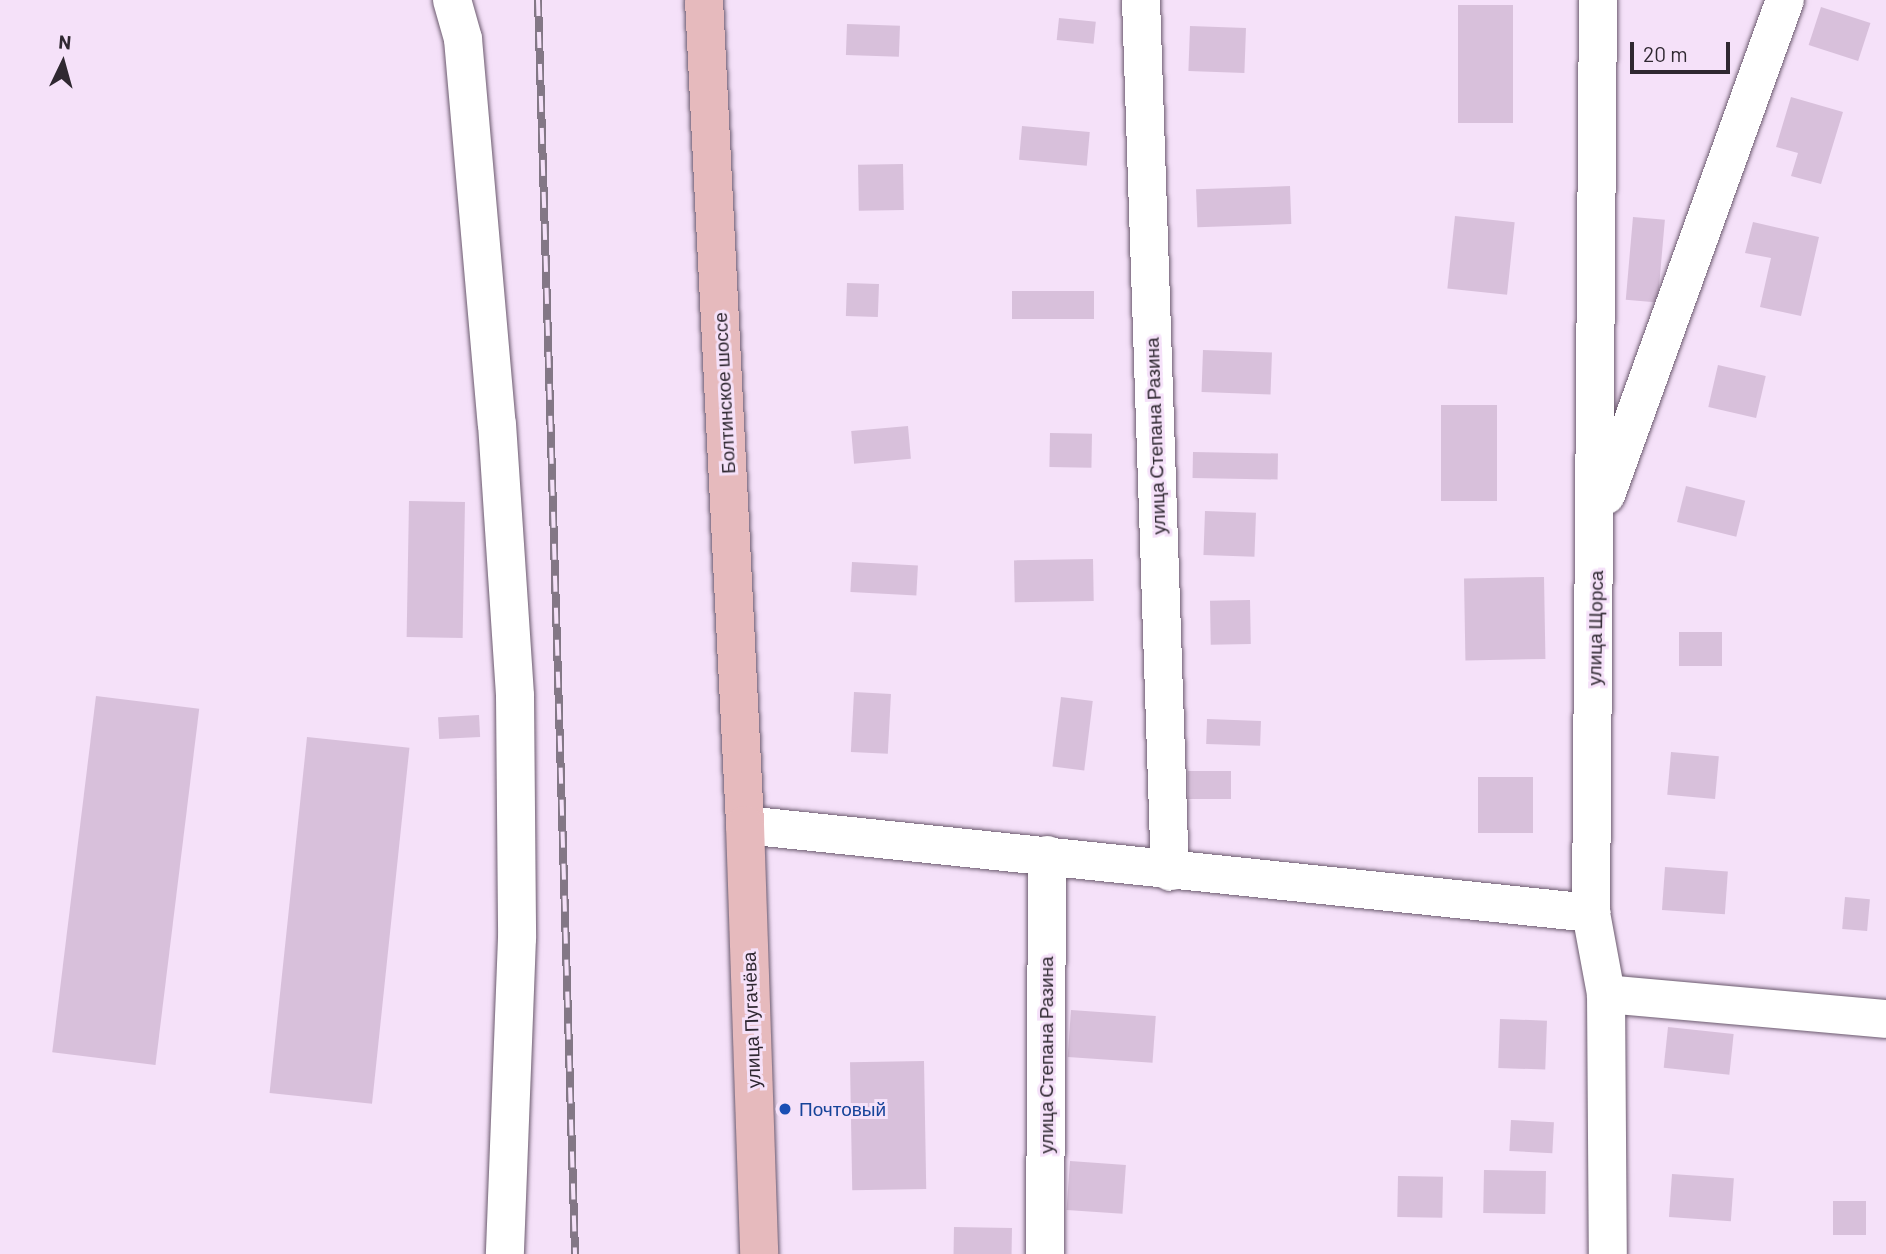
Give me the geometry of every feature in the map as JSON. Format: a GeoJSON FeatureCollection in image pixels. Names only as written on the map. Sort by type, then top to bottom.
{"type":"FeatureCollection","features":[{"type":"Feature","properties":{"kind":"main road","name":"Болтинское шоссе"},"geometry":{"type":"LineString","coordinates":[[704,0],[743,787]]}},
{"type":"Feature","properties":{"kind":"main road","name":"улица Пугачёва"},"geometry":{"type":"LineString","coordinates":[[743,787],[759,1254]]}},
{"type":"Feature","properties":{"kind":"street"},"geometry":{"type":"LineString","coordinates":[[452,0],[463,39],[497,424],[515,696],[517,938],[505,1254]]}},
{"type":"Feature","properties":{"kind":"street","name":"улица Степана Разина"},"geometry":{"type":"LineString","coordinates":[[1140,0],[1170,872]]}},
{"type":"Feature","properties":{"kind":"street","name":"улица Щорса"},"geometry":{"type":"LineString","coordinates":[[1598,0],[1597,520],[1591,913],[1606,994],[1608,1254]]}},
{"type":"Feature","properties":{"kind":"street"},"geometry":{"type":"LineString","coordinates":[[1597,520],[1785,0]]}},
{"type":"Feature","properties":{"kind":"street"},"geometry":{"type":"LineString","coordinates":[[745,825],[1048,855],[1170,872],[1591,913]]}},
{"type":"Feature","properties":{"kind":"street","name":"улица Степана Разина"},"geometry":{"type":"LineString","coordinates":[[1045,1254],[1048,855]]}},
{"type":"Feature","properties":{"kind":"street"},"geometry":{"type":"LineString","coordinates":[[1606,994],[1886,1019]]}},
{"type":"Feature","properties":{"kind":"building"},"geometry":{"type":"Polygon","coordinates":[[[1458,5],[1513,5],[1513,123],[1458,123],[1458,5]]]}},
{"type":"Feature","properties":{"kind":"building"},"geometry":{"type":"Polygon","coordinates":[[[1821,7],[1870,23],[1858,61],[1809,45],[1821,7]]]}},
{"type":"Feature","properties":{"kind":"building"},"geometry":{"type":"Polygon","coordinates":[[[1059,18],[1096,22],[1093,44],[1057,40],[1059,18]]]}},
{"type":"Feature","properties":{"kind":"building"},"geometry":{"type":"Polygon","coordinates":[[[847,24],[900,26],[899,57],[846,55],[847,24]]]}},
{"type":"Feature","properties":{"kind":"building"},"geometry":{"type":"Polygon","coordinates":[[[1190,26],[1246,28],[1244,73],[1188,71],[1190,26]]]}},
{"type":"Feature","properties":{"kind":"building"},"geometry":{"type":"Polygon","coordinates":[[[1791,97],[1843,112],[1821,184],[1791,176],[1798,153],[1776,147],[1791,97]]]}},
{"type":"Feature","properties":{"kind":"building"},"geometry":{"type":"Polygon","coordinates":[[[1022,126],[1090,132],[1087,166],[1019,160],[1022,126]]]}},
{"type":"Feature","properties":{"kind":"building"},"geometry":{"type":"Polygon","coordinates":[[[903,164],[904,210],[859,211],[858,165],[903,164]]]}},
{"type":"Feature","properties":{"kind":"building"},"geometry":{"type":"Polygon","coordinates":[[[1290,186],[1291,224],[1197,227],[1196,189],[1290,186]]]}},
{"type":"Feature","properties":{"kind":"building"},"geometry":{"type":"Polygon","coordinates":[[[1455,216],[1515,222],[1507,295],[1447,289],[1455,216]]]}},
{"type":"Feature","properties":{"kind":"building"},"geometry":{"type":"Polygon","coordinates":[[[1633,217],[1665,220],[1658,302],[1626,300],[1633,217]]]}},
{"type":"Feature","properties":{"kind":"building"},"geometry":{"type":"Polygon","coordinates":[[[1753,222],[1819,237],[1801,316],[1760,307],[1771,258],[1745,253],[1753,222]]]}},
{"type":"Feature","properties":{"kind":"building"},"geometry":{"type":"Polygon","coordinates":[[[847,283],[879,284],[878,317],[846,316],[847,283]]]}},
{"type":"Feature","properties":{"kind":"building"},"geometry":{"type":"Polygon","coordinates":[[[1012,291],[1094,291],[1094,319],[1012,319],[1012,291]]]}},
{"type":"Feature","properties":{"kind":"building"},"geometry":{"type":"Polygon","coordinates":[[[1203,350],[1272,352],[1270,394],[1202,392],[1203,350]]]}},
{"type":"Feature","properties":{"kind":"building"},"geometry":{"type":"Polygon","coordinates":[[[1718,365],[1766,376],[1756,418],[1708,407],[1718,365]]]}},
{"type":"Feature","properties":{"kind":"building"},"geometry":{"type":"Polygon","coordinates":[[[1441,405],[1497,405],[1497,501],[1441,501],[1441,405]]]}},
{"type":"Feature","properties":{"kind":"building"},"geometry":{"type":"Polygon","coordinates":[[[908,426],[911,459],[854,464],[851,431],[908,426]]]}},
{"type":"Feature","properties":{"kind":"building"},"geometry":{"type":"Polygon","coordinates":[[[1050,433],[1092,434],[1091,468],[1049,467],[1050,433]]]}},
{"type":"Feature","properties":{"kind":"building"},"geometry":{"type":"Polygon","coordinates":[[[1193,452],[1278,453],[1278,479],[1193,478],[1193,452]]]}},
{"type":"Feature","properties":{"kind":"building"},"geometry":{"type":"Polygon","coordinates":[[[1686,486],[1745,501],[1736,537],[1677,522],[1686,486]]]}},
{"type":"Feature","properties":{"kind":"building"},"geometry":{"type":"Polygon","coordinates":[[[409,501],[465,502],[463,638],[407,637],[409,501]]]}},
{"type":"Feature","properties":{"kind":"building"},"geometry":{"type":"Polygon","coordinates":[[[1205,511],[1256,513],[1254,557],[1203,555],[1205,511]]]}},
{"type":"Feature","properties":{"kind":"building"},"geometry":{"type":"Polygon","coordinates":[[[1093,559],[1094,601],[1015,602],[1014,560],[1093,559]]]}},
{"type":"Feature","properties":{"kind":"building"},"geometry":{"type":"Polygon","coordinates":[[[852,562],[918,565],[916,595],[850,592],[852,562]]]}},
{"type":"Feature","properties":{"kind":"building"},"geometry":{"type":"Polygon","coordinates":[[[1544,577],[1545,659],[1465,660],[1464,578],[1544,577]]]}},
{"type":"Feature","properties":{"kind":"building"},"geometry":{"type":"Polygon","coordinates":[[[1250,600],[1251,644],[1211,645],[1210,601],[1250,600]]]}},
{"type":"Feature","properties":{"kind":"building"},"geometry":{"type":"Polygon","coordinates":[[[1679,632],[1722,632],[1722,666],[1679,666],[1679,632]]]}},
{"type":"Feature","properties":{"kind":"building"},"geometry":{"type":"Polygon","coordinates":[[[854,692],[891,694],[888,754],[851,752],[854,692]]]}},
{"type":"Feature","properties":{"kind":"building"},"geometry":{"type":"Polygon","coordinates":[[[96,696],[199,709],[155,1065],[52,1052],[96,696]]]}},
{"type":"Feature","properties":{"kind":"building"},"geometry":{"type":"Polygon","coordinates":[[[1061,697],[1093,701],[1084,770],[1052,766],[1061,697]]]}},
{"type":"Feature","properties":{"kind":"building"},"geometry":{"type":"Polygon","coordinates":[[[479,715],[480,737],[439,739],[438,717],[479,715]]]}},
{"type":"Feature","properties":{"kind":"building"},"geometry":{"type":"Polygon","coordinates":[[[1207,719],[1261,721],[1260,746],[1206,744],[1207,719]]]}},
{"type":"Feature","properties":{"kind":"building"},"geometry":{"type":"Polygon","coordinates":[[[307,737],[409,748],[372,1104],[270,1093],[307,737]]]}},
{"type":"Feature","properties":{"kind":"building"},"geometry":{"type":"Polygon","coordinates":[[[1671,752],[1719,756],[1715,799],[1667,795],[1671,752]]]}},
{"type":"Feature","properties":{"kind":"building"},"geometry":{"type":"Polygon","coordinates":[[[1188,771],[1231,771],[1231,799],[1188,799],[1188,771]]]}},
{"type":"Feature","properties":{"kind":"building"},"geometry":{"type":"Polygon","coordinates":[[[1478,777],[1533,777],[1533,833],[1478,833],[1478,777]]]}},
{"type":"Feature","properties":{"kind":"building"},"geometry":{"type":"Polygon","coordinates":[[[1665,867],[1728,871],[1725,914],[1662,910],[1665,867]]]}},
{"type":"Feature","properties":{"kind":"building"},"geometry":{"type":"Polygon","coordinates":[[[1845,897],[1870,899],[1867,931],[1842,929],[1845,897]]]}},
{"type":"Feature","properties":{"kind":"building"},"geometry":{"type":"Polygon","coordinates":[[[1071,1010],[1156,1016],[1153,1063],[1068,1057],[1071,1010]]]}},
{"type":"Feature","properties":{"kind":"building"},"geometry":{"type":"Polygon","coordinates":[[[1500,1019],[1547,1021],[1545,1070],[1498,1068],[1500,1019]]]}},
{"type":"Feature","properties":{"kind":"building"},"geometry":{"type":"Polygon","coordinates":[[[1668,1027],[1734,1034],[1729,1075],[1664,1068],[1668,1027]]]}},
{"type":"Feature","properties":{"kind":"building"},"geometry":{"type":"Polygon","coordinates":[[[924,1061],[926,1189],[852,1190],[850,1062],[924,1061]]]}},
{"type":"Feature","properties":{"kind":"building"},"geometry":{"type":"Polygon","coordinates":[[[1511,1120],[1554,1122],[1552,1153],[1509,1151],[1511,1120]]]}},
{"type":"Feature","properties":{"kind":"building"},"geometry":{"type":"Polygon","coordinates":[[[1070,1161],[1126,1165],[1122,1214],[1067,1210],[1070,1161]]]}},
{"type":"Feature","properties":{"kind":"building"},"geometry":{"type":"Polygon","coordinates":[[[1484,1170],[1546,1171],[1545,1214],[1483,1213],[1484,1170]]]}},
{"type":"Feature","properties":{"kind":"building"},"geometry":{"type":"Polygon","coordinates":[[[1672,1174],[1734,1178],[1731,1221],[1669,1217],[1672,1174]]]}},
{"type":"Feature","properties":{"kind":"building"},"geometry":{"type":"Polygon","coordinates":[[[1398,1176],[1443,1177],[1442,1218],[1397,1217],[1398,1176]]]}},
{"type":"Feature","properties":{"kind":"building"},"geometry":{"type":"Polygon","coordinates":[[[1833,1201],[1866,1201],[1866,1235],[1833,1235],[1833,1201]]]}},
{"type":"Feature","properties":{"kind":"building"},"geometry":{"type":"Polygon","coordinates":[[[954,1227],[1012,1228],[1012,1254],[954,1254],[954,1227]]]}},
{"type":"Feature","properties":{"kind":"railway"},"geometry":{"type":"LineString","coordinates":[[538,0],[575,1254]]}},
{"type":"Feature","properties":{"kind":"place","name":"Почтовый"},"geometry":{"type":"Point","coordinates":[785,1109]}}]}
